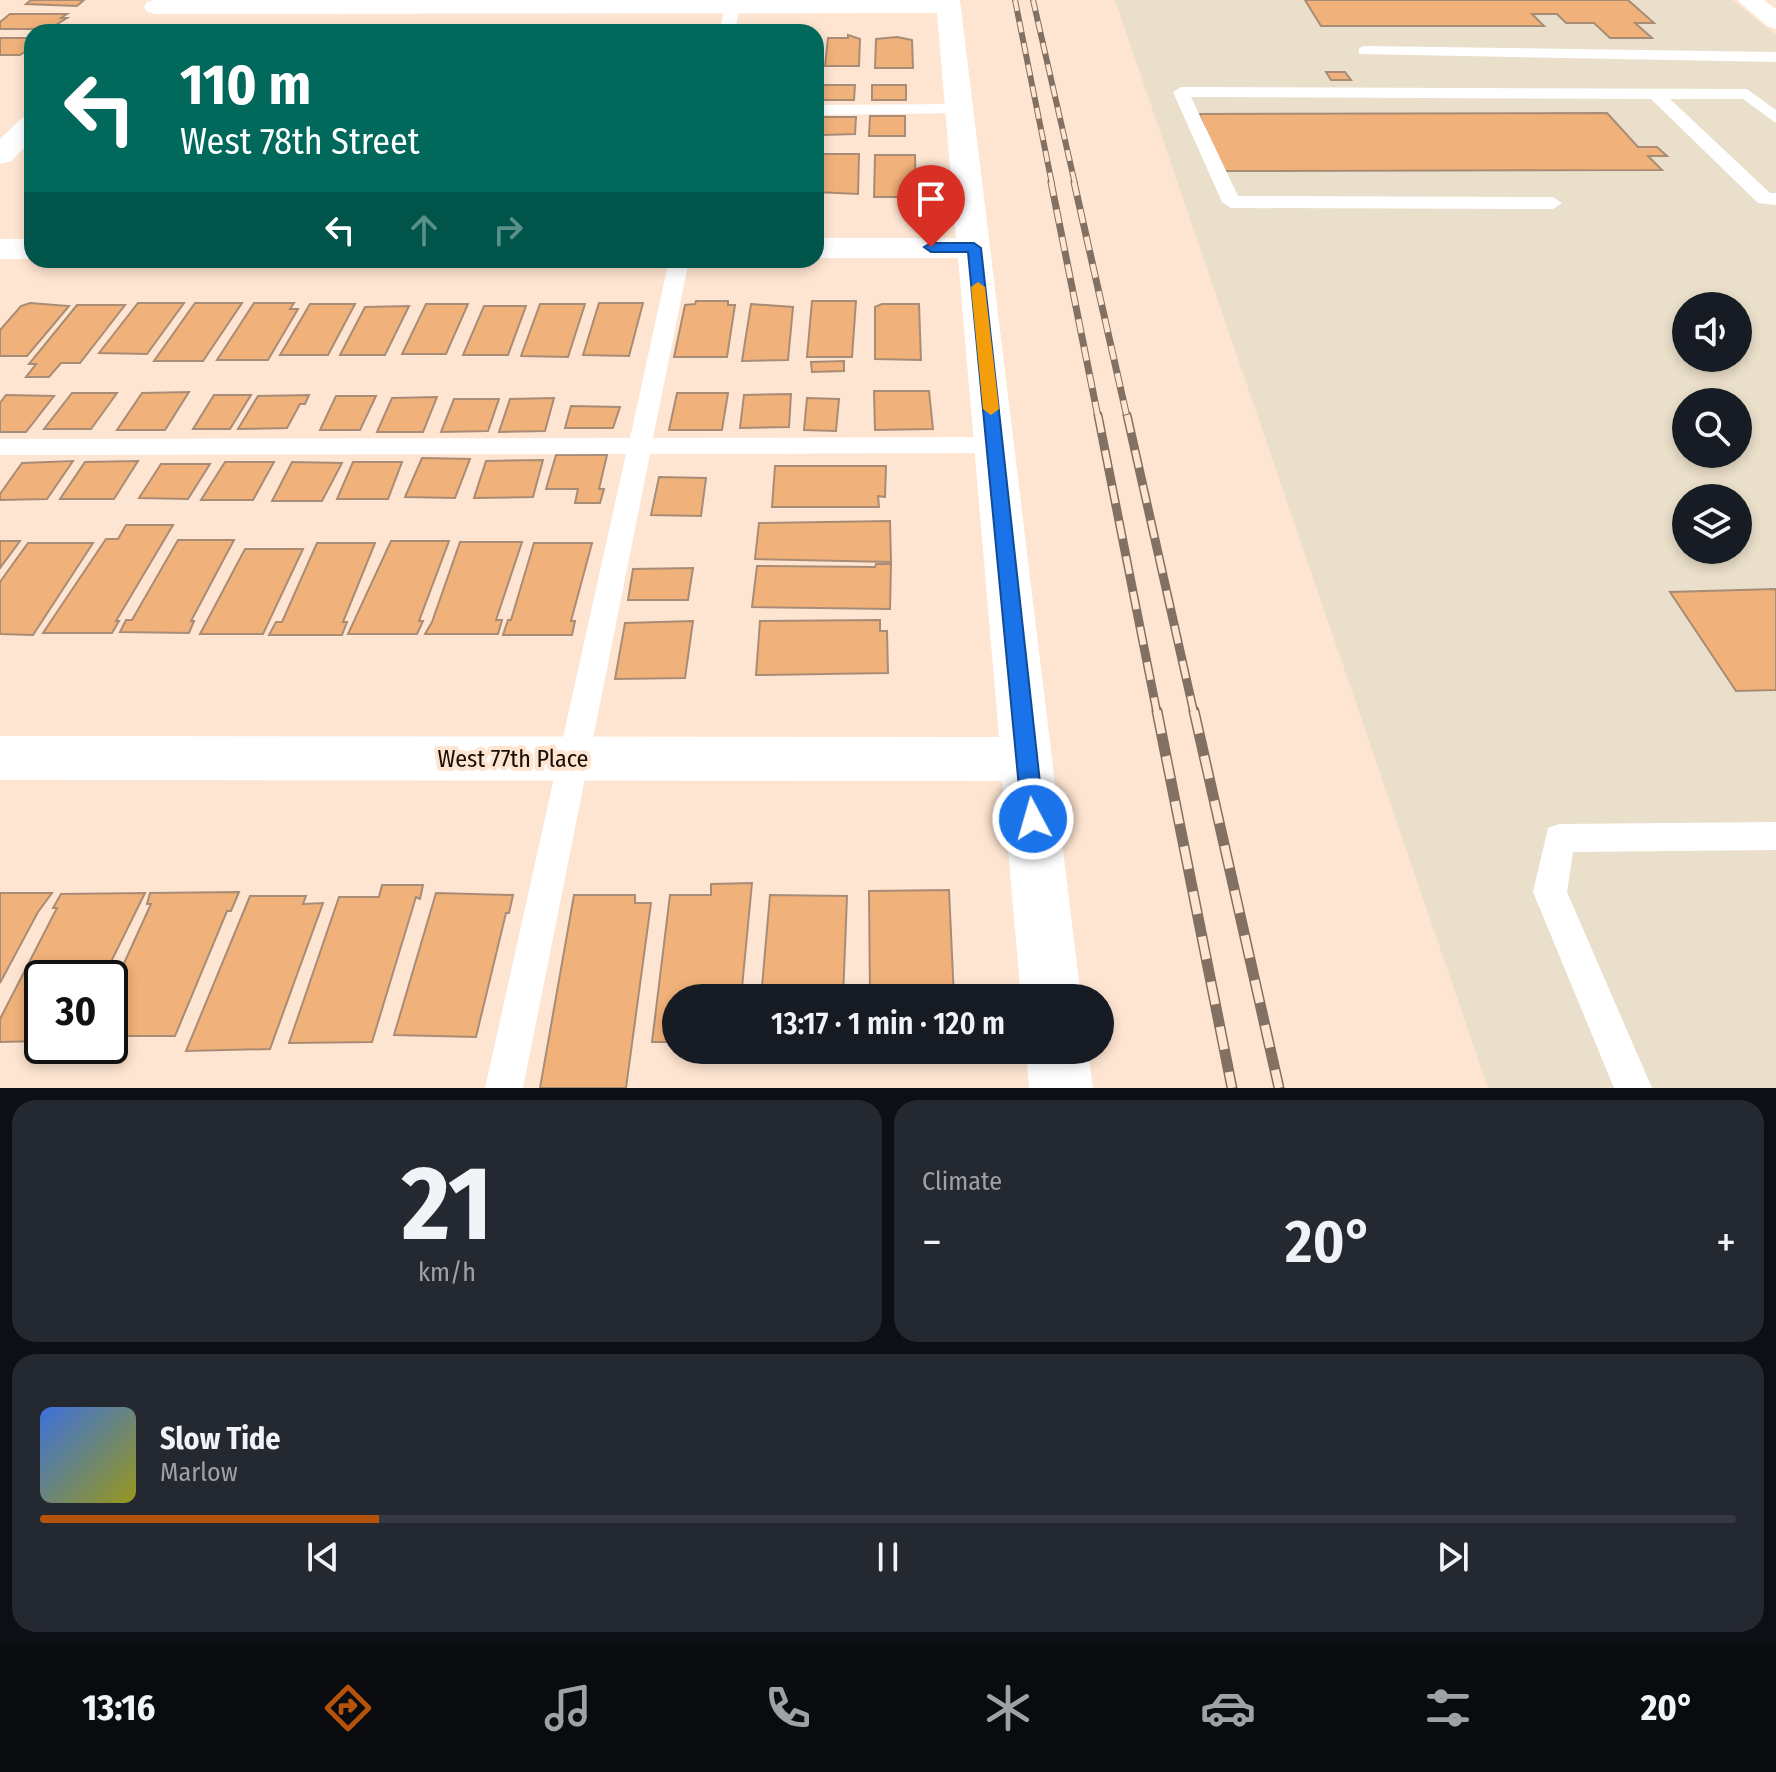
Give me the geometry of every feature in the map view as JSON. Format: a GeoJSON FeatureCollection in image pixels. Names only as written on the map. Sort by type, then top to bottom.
{"type":"FeatureCollection","features":[{"type":"Feature","properties":{"kind":"street"},"geometry":{"type":"LineString","coordinates":[[1749,0],[1776,21]]}},
{"type":"Feature","properties":{"kind":"street"},"geometry":{"type":"LineString","coordinates":[[152,10],[948,3],[1050,984]]}},
{"type":"Feature","properties":{"kind":"street"},"geometry":{"type":"LineString","coordinates":[[0,155],[24,132]]}},
{"type":"Feature","properties":{"kind":"street"},"geometry":{"type":"LineString","coordinates":[[824,248],[974,248]]}},
{"type":"Feature","properties":{"kind":"street"},"geometry":{"type":"LineString","coordinates":[[0,249],[24,249]]}},
{"type":"Feature","properties":{"kind":"street","name":"West 77th Place"},"geometry":{"type":"LineString","coordinates":[[0,758],[1027,759]]}},
{"type":"Feature","properties":{"kind":"street"},"geometry":{"type":"LineString","coordinates":[[1058,1064],[1061,1088]]}},
{"type":"Feature","properties":{"kind":"lane"},"geometry":{"type":"LineString","coordinates":[[729,24],[734,3]]}},
{"type":"Feature","properties":{"kind":"lane"},"geometry":{"type":"LineString","coordinates":[[1364,51],[1776,57]]}},
{"type":"Feature","properties":{"kind":"lane"},"geometry":{"type":"LineString","coordinates":[[1553,203],[1231,202],[1181,92],[1747,94],[1776,118]]}},
{"type":"Feature","properties":{"kind":"lane"},"geometry":{"type":"LineString","coordinates":[[1655,93],[1765,199],[1776,199]]}},
{"type":"Feature","properties":{"kind":"lane"},"geometry":{"type":"LineString","coordinates":[[824,110],[960,109]]}},
{"type":"Feature","properties":{"kind":"lane"},"geometry":{"type":"LineString","coordinates":[[504,1088],[677,268]]}},
{"type":"Feature","properties":{"kind":"lane"},"geometry":{"type":"LineString","coordinates":[[0,447],[995,445]]}},
{"type":"Feature","properties":{"kind":"lane"},"geometry":{"type":"LineString","coordinates":[[1633,1088],[1550,892],[1559,838],[1776,836]]}},
{"type":"Feature","properties":{"kind":"shaded area"},"geometry":{"type":"Polygon","coordinates":[[[1115,0],[1732,0],[1776,35],[1776,1088],[1488,1088],[1115,0]]]}},
{"type":"Feature","properties":{"kind":"building"},"geometry":{"type":"Polygon","coordinates":[[[31,0],[84,0],[77,6],[26,4],[31,0]]]}},
{"type":"Feature","properties":{"kind":"building"},"geometry":{"type":"Polygon","coordinates":[[[1305,0],[1628,0],[1654,23],[1635,23],[1652,38],[1610,38],[1594,23],[1566,23],[1557,14],[1532,14],[1544,26],[1321,26],[1305,0]]]}},
{"type":"Feature","properties":{"kind":"building"},"geometry":{"type":"Polygon","coordinates":[[[10,14],[67,14],[61,18],[67,18],[57,24],[24,24],[24,29],[0,29],[0,22],[10,14]]]}},
{"type":"Feature","properties":{"kind":"building"},"geometry":{"type":"Polygon","coordinates":[[[848,35],[860,39],[859,66],[825,66],[828,38],[848,38],[848,35]]]}},
{"type":"Feature","properties":{"kind":"building"},"geometry":{"type":"Polygon","coordinates":[[[897,37],[912,40],[913,68],[875,68],[876,39],[897,37]]]}},
{"type":"Feature","properties":{"kind":"building"},"geometry":{"type":"Polygon","coordinates":[[[0,38],[24,38],[24,52],[0,55],[0,38]]]}},
{"type":"Feature","properties":{"kind":"building"},"geometry":{"type":"Polygon","coordinates":[[[1326,72],[1345,72],[1351,80],[1331,80],[1326,72]]]}},
{"type":"Feature","properties":{"kind":"building"},"geometry":{"type":"Polygon","coordinates":[[[824,85],[855,85],[854,100],[824,100],[824,85]]]}},
{"type":"Feature","properties":{"kind":"building"},"geometry":{"type":"Polygon","coordinates":[[[872,85],[906,85],[906,100],[872,100],[872,85]]]}},
{"type":"Feature","properties":{"kind":"building"},"geometry":{"type":"Polygon","coordinates":[[[1607,113],[1638,147],[1657,147],[1667,156],[1648,156],[1662,170],[1222,171],[1199,114],[1607,113]]]}},
{"type":"Feature","properties":{"kind":"building"},"geometry":{"type":"Polygon","coordinates":[[[870,116],[905,116],[905,136],[869,136],[870,116]]]}},
{"type":"Feature","properties":{"kind":"building"},"geometry":{"type":"Polygon","coordinates":[[[824,117],[856,117],[855,134],[824,135],[824,117]]]}},
{"type":"Feature","properties":{"kind":"building"},"geometry":{"type":"Polygon","coordinates":[[[824,154],[859,154],[858,194],[824,192],[824,154]]]}},
{"type":"Feature","properties":{"kind":"building"},"geometry":{"type":"Polygon","coordinates":[[[875,155],[915,155],[916,197],[874,197],[875,155]]]}},
{"type":"Feature","properties":{"kind":"building"},"geometry":{"type":"Polygon","coordinates":[[[696,301],[728,301],[728,305],[735,305],[727,357],[674,357],[685,305],[695,304],[696,301]]]}},
{"type":"Feature","properties":{"kind":"building"},"geometry":{"type":"Polygon","coordinates":[[[812,301],[856,301],[852,357],[807,357],[812,301]]]}},
{"type":"Feature","properties":{"kind":"building"},"geometry":{"type":"Polygon","coordinates":[[[30,303],[69,306],[27,356],[0,356],[0,330],[21,306],[30,303]]]}},
{"type":"Feature","properties":{"kind":"building"},"geometry":{"type":"Polygon","coordinates":[[[138,303],[184,303],[147,354],[99,353],[138,303]]]}},
{"type":"Feature","properties":{"kind":"building"},"geometry":{"type":"Polygon","coordinates":[[[195,303],[242,303],[203,361],[154,361],[195,303]]]}},
{"type":"Feature","properties":{"kind":"building"},"geometry":{"type":"Polygon","coordinates":[[[254,303],[294,303],[290,309],[298,309],[268,360],[217,360],[254,303]]]}},
{"type":"Feature","properties":{"kind":"building"},"geometry":{"type":"Polygon","coordinates":[[[599,303],[643,303],[629,356],[583,355],[599,303]]]}},
{"type":"Feature","properties":{"kind":"building"},"geometry":{"type":"Polygon","coordinates":[[[310,304],[355,304],[328,355],[280,355],[310,304]]]}},
{"type":"Feature","properties":{"kind":"building"},"geometry":{"type":"Polygon","coordinates":[[[426,304],[468,304],[446,354],[402,354],[426,304]]]}},
{"type":"Feature","properties":{"kind":"building"},"geometry":{"type":"Polygon","coordinates":[[[540,304],[585,304],[568,357],[521,356],[540,304]]]}},
{"type":"Feature","properties":{"kind":"building"},"geometry":{"type":"Polygon","coordinates":[[[751,304],[793,307],[788,360],[742,361],[751,304]]]}},
{"type":"Feature","properties":{"kind":"building"},"geometry":{"type":"Polygon","coordinates":[[[882,304],[919,304],[921,360],[875,359],[875,307],[882,304]]]}},
{"type":"Feature","properties":{"kind":"building"},"geometry":{"type":"Polygon","coordinates":[[[77,305],[125,305],[80,363],[61,363],[49,377],[26,377],[36,364],[29,364],[77,305]]]}},
{"type":"Feature","properties":{"kind":"building"},"geometry":{"type":"Polygon","coordinates":[[[409,306],[385,355],[340,355],[365,307],[409,306]]]}},
{"type":"Feature","properties":{"kind":"building"},"geometry":{"type":"Polygon","coordinates":[[[484,306],[526,306],[508,355],[463,355],[484,306]]]}},
{"type":"Feature","properties":{"kind":"building"},"geometry":{"type":"Polygon","coordinates":[[[844,361],[844,371],[812,372],[811,362],[844,361]]]}},
{"type":"Feature","properties":{"kind":"building"},"geometry":{"type":"Polygon","coordinates":[[[874,391],[929,391],[933,429],[875,430],[874,391]]]}},
{"type":"Feature","properties":{"kind":"building"},"geometry":{"type":"Polygon","coordinates":[[[189,392],[165,430],[117,430],[142,393],[189,392]]]}},
{"type":"Feature","properties":{"kind":"building"},"geometry":{"type":"Polygon","coordinates":[[[72,393],[117,393],[91,429],[44,429],[72,393]]]}},
{"type":"Feature","properties":{"kind":"building"},"geometry":{"type":"Polygon","coordinates":[[[677,393],[728,393],[722,430],[669,430],[677,393]]]}},
{"type":"Feature","properties":{"kind":"building"},"geometry":{"type":"Polygon","coordinates":[[[791,394],[789,427],[740,428],[744,395],[791,394]]]}},
{"type":"Feature","properties":{"kind":"building"},"geometry":{"type":"Polygon","coordinates":[[[6,395],[54,396],[26,432],[0,432],[0,403],[6,395]]]}},
{"type":"Feature","properties":{"kind":"building"},"geometry":{"type":"Polygon","coordinates":[[[214,395],[251,395],[230,429],[193,429],[214,395]]]}},
{"type":"Feature","properties":{"kind":"building"},"geometry":{"type":"Polygon","coordinates":[[[309,395],[305,404],[300,404],[287,428],[238,429],[258,396],[309,395]]]}},
{"type":"Feature","properties":{"kind":"building"},"geometry":{"type":"Polygon","coordinates":[[[336,396],[376,396],[360,430],[320,430],[336,396]]]}},
{"type":"Feature","properties":{"kind":"building"},"geometry":{"type":"Polygon","coordinates":[[[437,397],[423,432],[377,432],[392,398],[437,397]]]}},
{"type":"Feature","properties":{"kind":"building"},"geometry":{"type":"Polygon","coordinates":[[[554,398],[545,431],[499,432],[510,399],[554,398]]]}},
{"type":"Feature","properties":{"kind":"building"},"geometry":{"type":"Polygon","coordinates":[[[807,398],[839,399],[836,431],[804,430],[807,398]]]}},
{"type":"Feature","properties":{"kind":"building"},"geometry":{"type":"Polygon","coordinates":[[[454,399],[499,399],[488,431],[441,432],[454,399]]]}},
{"type":"Feature","properties":{"kind":"building"},"geometry":{"type":"Polygon","coordinates":[[[571,406],[620,407],[613,428],[565,428],[571,406]]]}},
{"type":"Feature","properties":{"kind":"building"},"geometry":{"type":"Polygon","coordinates":[[[556,455],[607,455],[599,489],[604,489],[600,503],[575,503],[578,489],[546,489],[556,455]]]}},
{"type":"Feature","properties":{"kind":"building"},"geometry":{"type":"Polygon","coordinates":[[[422,458],[470,459],[455,498],[405,497],[422,458]]]}},
{"type":"Feature","properties":{"kind":"building"},"geometry":{"type":"Polygon","coordinates":[[[543,460],[533,497],[474,498],[486,461],[543,460]]]}},
{"type":"Feature","properties":{"kind":"building"},"geometry":{"type":"Polygon","coordinates":[[[73,461],[47,499],[0,500],[0,494],[22,463],[73,461]]]}},
{"type":"Feature","properties":{"kind":"building"},"geometry":{"type":"Polygon","coordinates":[[[138,461],[114,499],[60,499],[85,462],[138,461]]]}},
{"type":"Feature","properties":{"kind":"building"},"geometry":{"type":"Polygon","coordinates":[[[225,462],[274,462],[253,500],[201,500],[225,462]]]}},
{"type":"Feature","properties":{"kind":"building"},"geometry":{"type":"Polygon","coordinates":[[[292,462],[342,463],[322,501],[272,501],[292,462]]]}},
{"type":"Feature","properties":{"kind":"building"},"geometry":{"type":"Polygon","coordinates":[[[353,462],[402,462],[388,499],[337,499],[353,462]]]}},
{"type":"Feature","properties":{"kind":"building"},"geometry":{"type":"Polygon","coordinates":[[[161,464],[210,464],[188,499],[139,498],[161,464]]]}},
{"type":"Feature","properties":{"kind":"building"},"geometry":{"type":"Polygon","coordinates":[[[775,466],[886,466],[885,497],[878,496],[879,507],[772,507],[775,466]]]}},
{"type":"Feature","properties":{"kind":"building"},"geometry":{"type":"Polygon","coordinates":[[[659,477],[706,478],[701,516],[651,515],[659,477]]]}},
{"type":"Feature","properties":{"kind":"building"},"geometry":{"type":"Polygon","coordinates":[[[890,521],[891,562],[755,559],[759,523],[890,521]]]}},
{"type":"Feature","properties":{"kind":"building"},"geometry":{"type":"Polygon","coordinates":[[[126,525],[173,525],[116,621],[119,621],[112,633],[43,633],[106,539],[118,539],[126,525]]]}},
{"type":"Feature","properties":{"kind":"building"},"geometry":{"type":"Polygon","coordinates":[[[178,540],[234,540],[191,621],[194,621],[189,633],[120,632],[126,620],[132,620],[178,540]]]}},
{"type":"Feature","properties":{"kind":"building"},"geometry":{"type":"Polygon","coordinates":[[[0,541],[20,541],[0,568],[0,541]]]}},
{"type":"Feature","properties":{"kind":"building"},"geometry":{"type":"Polygon","coordinates":[[[391,541],[449,541],[417,634],[348,634],[391,541]]]}},
{"type":"Feature","properties":{"kind":"building"},"geometry":{"type":"Polygon","coordinates":[[[460,542],[522,542],[496,620],[502,620],[498,634],[425,634],[460,542]]]}},
{"type":"Feature","properties":{"kind":"building"},"geometry":{"type":"Polygon","coordinates":[[[28,543],[93,543],[33,635],[0,634],[0,582],[28,543]]]}},
{"type":"Feature","properties":{"kind":"building"},"geometry":{"type":"Polygon","coordinates":[[[317,543],[375,543],[343,622],[347,622],[342,635],[269,635],[276,622],[282,622],[317,543]]]}},
{"type":"Feature","properties":{"kind":"building"},"geometry":{"type":"Polygon","coordinates":[[[534,543],[592,543],[571,621],[575,621],[572,635],[503,635],[508,620],[511,620],[534,543]]]}},
{"type":"Feature","properties":{"kind":"building"},"geometry":{"type":"Polygon","coordinates":[[[245,549],[303,549],[263,634],[200,634],[245,549]]]}},
{"type":"Feature","properties":{"kind":"building"},"geometry":{"type":"Polygon","coordinates":[[[876,564],[891,564],[890,609],[752,607],[757,566],[875,567],[876,564]]]}},
{"type":"Feature","properties":{"kind":"building"},"geometry":{"type":"Polygon","coordinates":[[[693,568],[688,600],[628,600],[633,569],[693,568]]]}},
{"type":"Feature","properties":{"kind":"building"},"geometry":{"type":"Polygon","coordinates":[[[1776,589],[1776,690],[1736,691],[1670,592],[1776,589]]]}},
{"type":"Feature","properties":{"kind":"building"},"geometry":{"type":"Polygon","coordinates":[[[880,620],[880,631],[887,631],[888,673],[756,675],[760,621],[880,620]]]}},
{"type":"Feature","properties":{"kind":"building"},"geometry":{"type":"Polygon","coordinates":[[[693,621],[685,678],[615,679],[625,623],[693,621]]]}},
{"type":"Feature","properties":{"kind":"building"},"geometry":{"type":"Polygon","coordinates":[[[752,883],[742,984],[662,984],[662,1042],[652,1042],[670,895],[711,895],[711,884],[752,883]]]}},
{"type":"Feature","properties":{"kind":"building"},"geometry":{"type":"Polygon","coordinates":[[[382,885],[423,885],[420,899],[416,897],[372,1042],[289,1043],[339,897],[379,897],[382,885]]]}},
{"type":"Feature","properties":{"kind":"building"},"geometry":{"type":"Polygon","coordinates":[[[949,890],[953,984],[870,984],[869,891],[949,890]]]}},
{"type":"Feature","properties":{"kind":"building"},"geometry":{"type":"Polygon","coordinates":[[[239,892],[231,911],[227,911],[175,1036],[128,1036],[128,960],[125,960],[151,904],[147,904],[150,893],[239,892]]]}},
{"type":"Feature","properties":{"kind":"building"},"geometry":{"type":"Polygon","coordinates":[[[0,893],[52,893],[38,912],[0,983],[0,893]]]}},
{"type":"Feature","properties":{"kind":"building"},"geometry":{"type":"Polygon","coordinates":[[[145,893],[112,960],[30,960],[61,894],[145,893]]]}},
{"type":"Feature","properties":{"kind":"building"},"geometry":{"type":"Polygon","coordinates":[[[436,893],[513,895],[476,1037],[394,1035],[436,893]]]}},
{"type":"Feature","properties":{"kind":"building"},"geometry":{"type":"Polygon","coordinates":[[[574,895],[635,895],[635,903],[651,903],[626,1088],[540,1088],[574,895]]]}},
{"type":"Feature","properties":{"kind":"building"},"geometry":{"type":"Polygon","coordinates":[[[770,895],[847,896],[844,984],[762,984],[770,895]]]}},
{"type":"Feature","properties":{"kind":"building"},"geometry":{"type":"Polygon","coordinates":[[[250,896],[306,896],[303,904],[323,903],[270,1049],[186,1051],[250,896]]]}},
{"type":"Feature","properties":{"kind":"building"},"geometry":{"type":"Polygon","coordinates":[[[24,972],[24,1041],[0,1042],[0,1019],[24,972]]]}},
{"type":"Feature","properties":{"kind":"railway"},"geometry":{"type":"LineString","coordinates":[[1015,0],[1052,184]]}},
{"type":"Feature","properties":{"kind":"railway"},"geometry":{"type":"LineString","coordinates":[[1033,0],[1075,184]]}},
{"type":"Feature","properties":{"kind":"railway"},"geometry":{"type":"LineString","coordinates":[[1051,182],[1098,417]]}},
{"type":"Feature","properties":{"kind":"railway"},"geometry":{"type":"LineString","coordinates":[[1074,182],[1127,417]]}},
{"type":"Feature","properties":{"kind":"railway"},"geometry":{"type":"LineString","coordinates":[[1098,415],[1157,713]]}},
{"type":"Feature","properties":{"kind":"railway"},"geometry":{"type":"LineString","coordinates":[[1127,415],[1194,713]]}},
{"type":"Feature","properties":{"kind":"railway"},"geometry":{"type":"LineString","coordinates":[[1157,711],[1232,1088]]}},
{"type":"Feature","properties":{"kind":"railway"},"geometry":{"type":"LineString","coordinates":[[1194,711],[1279,1088]]}},
{"type":"Feature","properties":{"kind":"slow traffic"},"geometry":{"type":"LineString","coordinates":[[978,287],[991,409]]}},
{"type":"Feature","properties":{"kind":"route"},"geometry":{"type":"LineString","coordinates":[[931,247],[974,248],[1033,819]]}}]}
